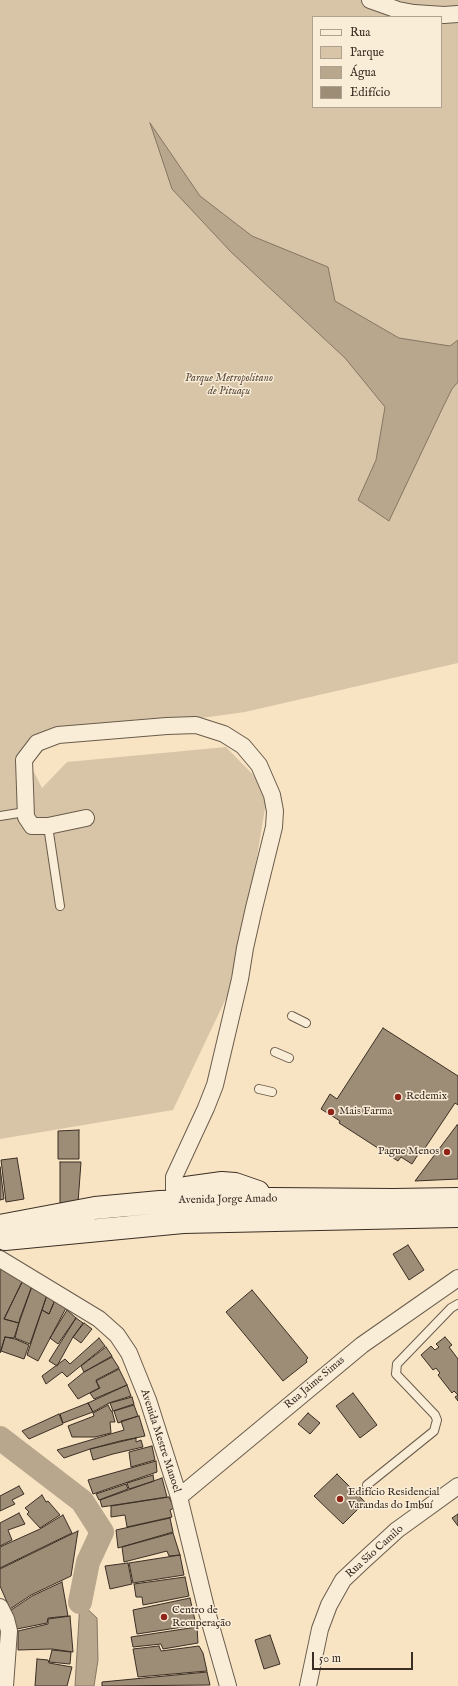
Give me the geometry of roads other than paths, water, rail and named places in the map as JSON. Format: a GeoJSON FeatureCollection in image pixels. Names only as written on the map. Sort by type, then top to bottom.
{"type":"FeatureCollection","features":[{"type":"Feature","properties":{"kind":"main road"},"geometry":{"type":"LineString","coordinates":[[144,1226],[142,1203],[146,1196],[174,1184],[235,1184],[251,1189],[272,1199]]}},
{"type":"Feature","properties":{"kind":"main road","name":"Avenida Jorge Amado"},"geometry":{"type":"LineString","coordinates":[[4,1232],[95,1208],[142,1203],[188,1200],[458,1199]]}},
{"type":"Feature","properties":{"kind":"main road","name":"Avenida Jorge Amado"},"geometry":{"type":"LineString","coordinates":[[4,1232],[144,1226],[183,1222],[458,1216]]}},
{"type":"Feature","properties":{"kind":"street"},"geometry":{"type":"LineString","coordinates":[[370,0],[398,10],[414,13],[444,15],[458,14]]}},
{"type":"Feature","properties":{"kind":"street"},"geometry":{"type":"LineString","coordinates":[[86,818],[48,826],[32,826],[26,817],[24,760],[37,743],[58,736],[167,726],[196,725],[224,734],[243,746],[259,765],[272,795],[275,811],[274,827],[251,921],[240,979],[216,1085],[174,1184]]}},
{"type":"Feature","properties":{"kind":"street","name":"Avenida Mestre Manoel"},"geometry":{"type":"LineString","coordinates":[[0,1259],[99,1319],[123,1342],[134,1363],[148,1400],[179,1497],[207,1612],[228,1686]]}},
{"type":"Feature","properties":{"kind":"street","name":"Rua Jaime Simas"},"geometry":{"type":"LineString","coordinates":[[179,1497],[362,1345],[458,1278]]}},
{"type":"Feature","properties":{"kind":"street","name":"Rua São Camilo"},"geometry":{"type":"LineString","coordinates":[[308,1686],[320,1628],[329,1605],[344,1580],[398,1530],[458,1486]]}},
{"type":"Feature","properties":{"kind":"street"},"geometry":{"type":"LineString","coordinates":[[0,1607],[9,1631],[5,1686]]}},
{"type":"Feature","properties":{"kind":"lane"},"geometry":{"type":"LineString","coordinates":[[0,816],[26,812]]}},
{"type":"Feature","properties":{"kind":"lane"},"geometry":{"type":"LineString","coordinates":[[48,826],[60,906]]}},
{"type":"Feature","properties":{"kind":"lane"},"geometry":{"type":"LineString","coordinates":[[292,1016],[306,1023]]}},
{"type":"Feature","properties":{"kind":"lane"},"geometry":{"type":"LineString","coordinates":[[275,1052],[289,1058]]}},
{"type":"Feature","properties":{"kind":"lane"},"geometry":{"type":"LineString","coordinates":[[259,1089],[272,1092]]}},
{"type":"Feature","properties":{"kind":"lane"},"geometry":{"type":"LineString","coordinates":[[367,1485],[434,1431],[437,1420],[435,1415],[396,1374],[396,1364],[451,1308],[458,1304]]}},
{"type":"Feature","properties":{"kind":"water"},"geometry":{"type":"Polygon","coordinates":[[[150,123],[200,196],[252,236],[328,267],[335,301],[399,338],[450,346],[458,340],[458,382],[452,389],[444,405],[389,521],[358,500],[376,460],[385,407],[345,358],[231,252],[172,189],[150,123]]]}},
{"type":"Feature","properties":{"kind":"water"},"geometry":{"type":"Polygon","coordinates":[[[80,1602],[97,1618],[98,1660],[94,1686],[75,1686],[80,1602]]]}},
{"type":"Feature","properties":{"kind":"waterway"},"geometry":{"type":"LineString","coordinates":[[0,1438],[82,1501],[102,1532],[88,1562],[80,1602]]}},
{"type":"Feature","properties":{"kind":"place","name":"Redemix"},"geometry":{"type":"Point","coordinates":[398,1097]}},
{"type":"Feature","properties":{"kind":"place","name":"Mais Farma"},"geometry":{"type":"Point","coordinates":[331,1112]}},
{"type":"Feature","properties":{"kind":"place","name":"Pague Menos"},"geometry":{"type":"Point","coordinates":[447,1152]}},
{"type":"Feature","properties":{"kind":"place","name":"Edifício Residencial Varandas do Imbuí"},"geometry":{"type":"Point","coordinates":[340,1499]}},
{"type":"Feature","properties":{"kind":"place","name":"Centro de Recuperação"},"geometry":{"type":"Point","coordinates":[164,1617]}},
{"type":"Feature","properties":{"kind":"park label","name":"Parque Metropolitano de Pituaçu"},"geometry":{"type":"Point","coordinates":[229,385]}}]}
